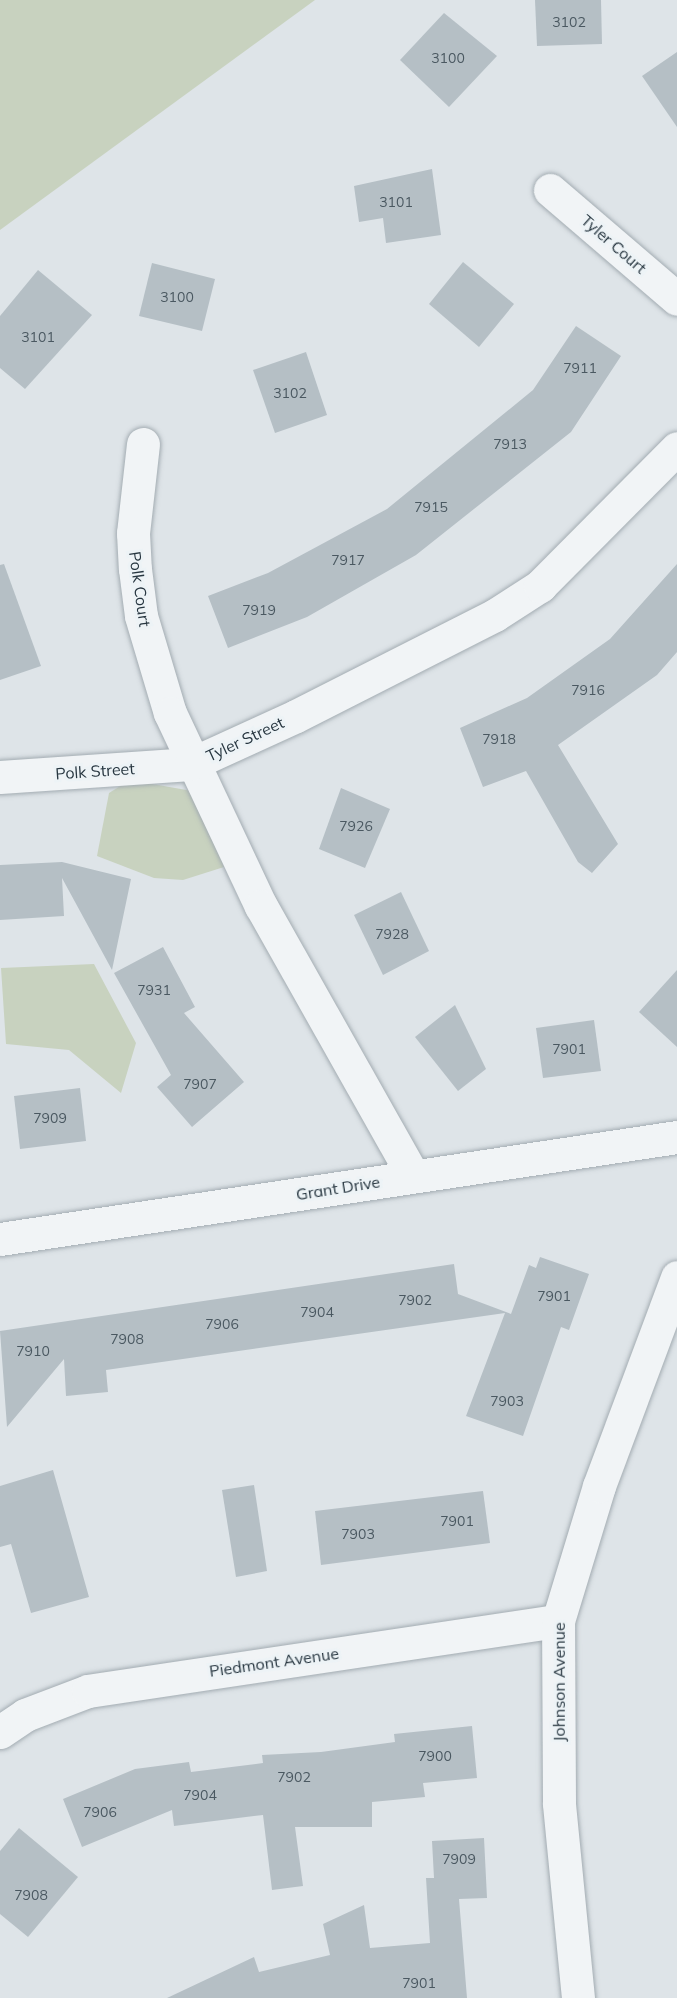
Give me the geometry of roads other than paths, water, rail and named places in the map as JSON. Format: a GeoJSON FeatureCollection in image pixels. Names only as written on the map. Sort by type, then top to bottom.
{"type":"FeatureCollection","features":[{"type":"Feature","properties":{"kind":"street","name":"Tyler Court"},"geometry":{"type":"LineString","coordinates":[[550,190],[677,299]]}},
{"type":"Feature","properties":{"kind":"street","name":"Polk Court"},"geometry":{"type":"LineString","coordinates":[[143,444],[133,533],[141,616],[191,764]]}},
{"type":"Feature","properties":{"kind":"street","name":"Tyler Street"},"geometry":{"type":"LineString","coordinates":[[413,1176],[261,906],[191,764],[410,659],[540,586],[677,448]]}},
{"type":"Feature","properties":{"kind":"street","name":"Polk Street"},"geometry":{"type":"LineString","coordinates":[[0,777],[191,764]]}},
{"type":"Feature","properties":{"kind":"street","name":"Grant Drive"},"geometry":{"type":"LineString","coordinates":[[0,1239],[677,1137]]}},
{"type":"Feature","properties":{"kind":"street","name":"Johnson Avenue"},"geometry":{"type":"LineString","coordinates":[[578,1998],[559,1803],[558,1621],[599,1486],[677,1277]]}},
{"type":"Feature","properties":{"kind":"street","name":"Piedmont Avenue"},"geometry":{"type":"LineString","coordinates":[[0,1732],[25,1715],[88,1691],[558,1621]]}}]}
